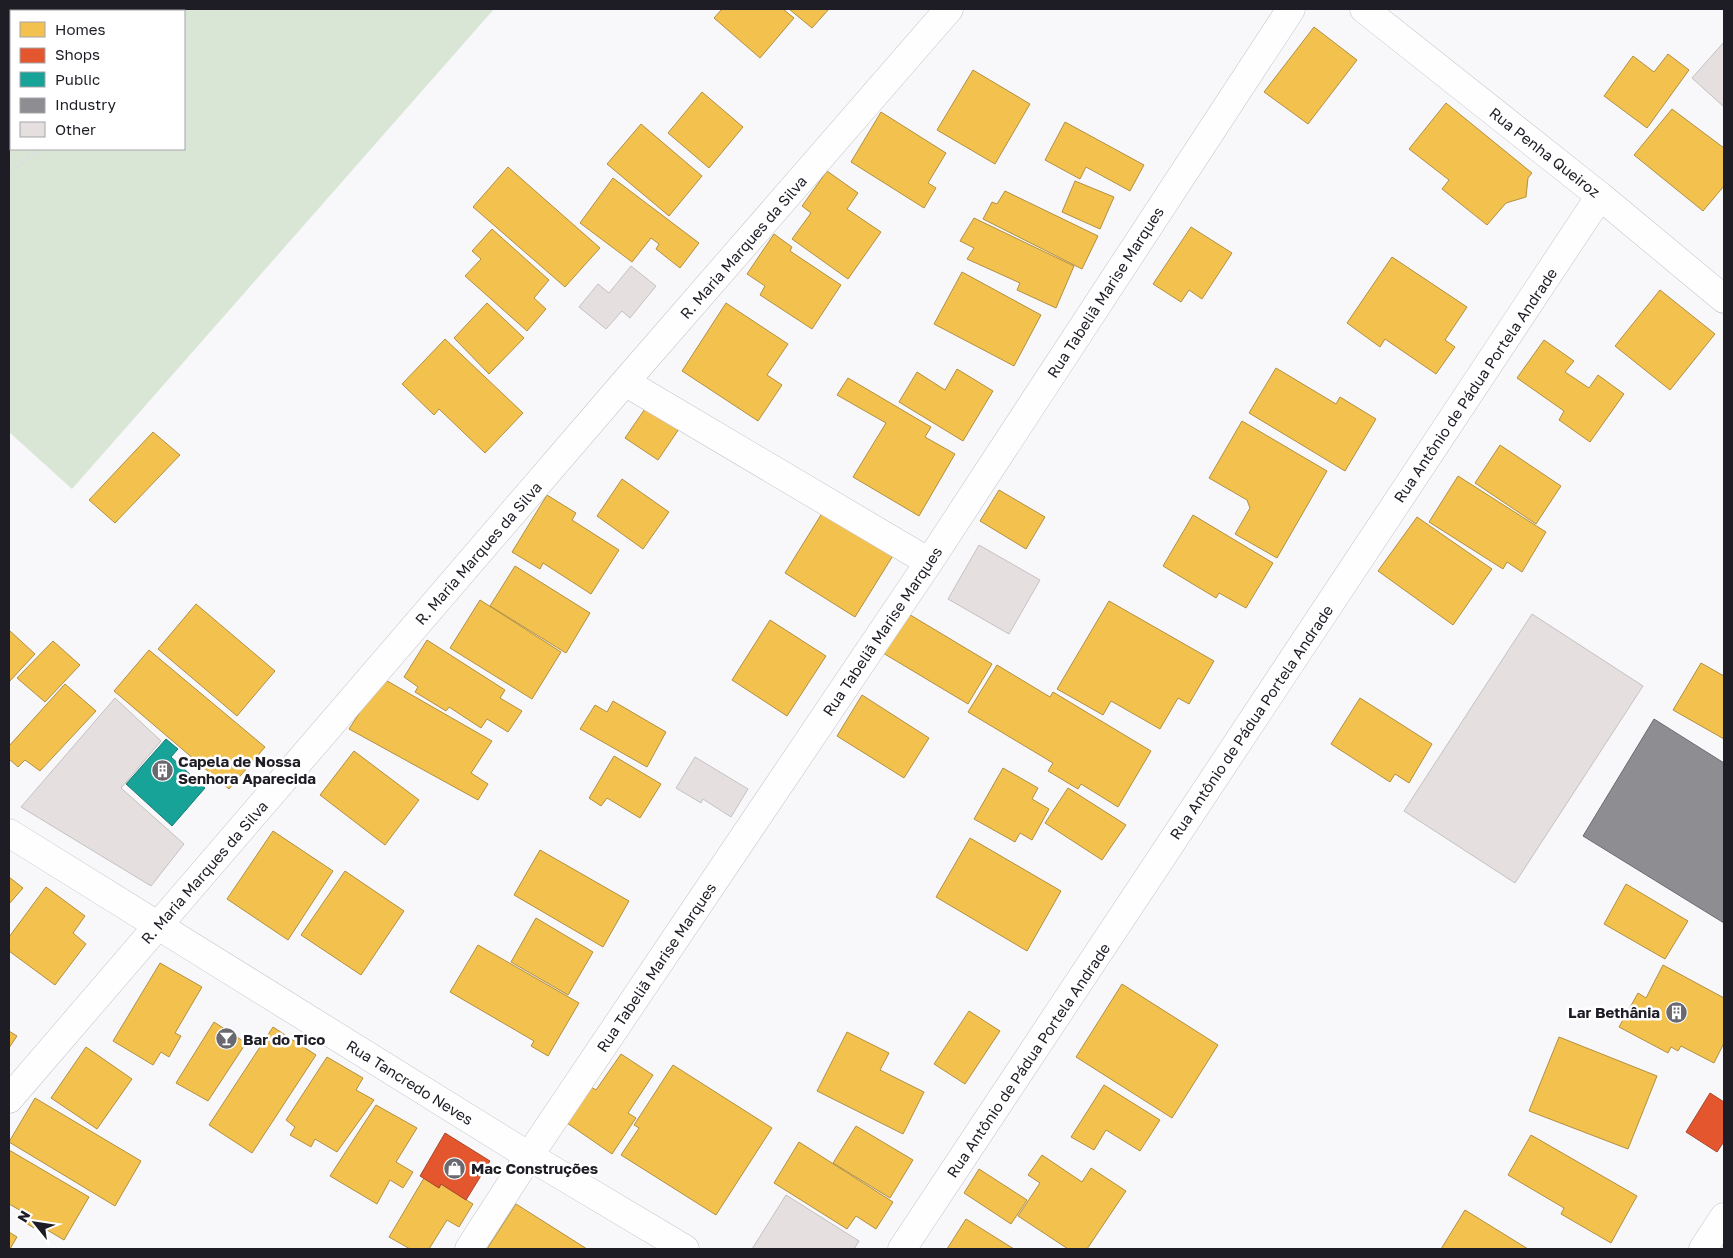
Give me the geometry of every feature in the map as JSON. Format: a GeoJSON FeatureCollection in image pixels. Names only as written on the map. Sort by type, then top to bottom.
{"type":"FeatureCollection","features":[{"type":"Feature","properties":{"kind":"street","name":"R. Maria Marques da Silva"},"geometry":{"type":"LineString","coordinates":[[9,1099],[625,382],[949,9]]}},
{"type":"Feature","properties":{"kind":"street","name":"Rua Tabeliã Marise Marques"},"geometry":{"type":"LineString","coordinates":[[469,1249],[529,1156],[928,562],[1291,9]]}},
{"type":"Feature","properties":{"kind":"street","name":"Rua Penha Queiroz"},"geometry":{"type":"LineString","coordinates":[[1364,9],[1600,196],[1724,299]]}},
{"type":"Feature","properties":{"kind":"street","name":"Rua Antônio de Pádua Portela Andrade"},"geometry":{"type":"LineString","coordinates":[[902,1249],[1600,196]]}},
{"type":"Feature","properties":{"kind":"street"},"geometry":{"type":"LineString","coordinates":[[625,382],[928,562]]}},
{"type":"Feature","properties":{"kind":"street","name":"Rua Tancredo Neves"},"geometry":{"type":"LineString","coordinates":[[9,833],[529,1156],[685,1249]]}},
{"type":"Feature","properties":{"kind":"street"},"geometry":{"type":"LineString","coordinates":[[1703,1249],[1724,1217]]}},
{"type":"Feature","properties":{"kind":"path"},"geometry":{"type":"LineString","coordinates":[[9,175],[37,150]]}},
{"type":"Feature","properties":{"kind":"green space"},"geometry":{"type":"Polygon","coordinates":[[[9,9],[494,9],[72,489],[9,432],[9,9]]]}},
{"type":"Feature","properties":{"kind":"building: Homes"},"geometry":{"type":"Polygon","coordinates":[[[722,9],[783,9],[794,18],[760,58],[714,18],[722,9]]]}},
{"type":"Feature","properties":{"kind":"building: Homes"},"geometry":{"type":"Polygon","coordinates":[[[789,9],[829,9],[812,28],[789,9]]]}},
{"type":"Feature","properties":{"kind":"building: Homes"},"geometry":{"type":"Polygon","coordinates":[[[1314,27],[1357,60],[1308,124],[1264,92],[1314,27]]]}},
{"type":"Feature","properties":{"kind":"building: Homes"},"geometry":{"type":"Polygon","coordinates":[[[1668,54],[1689,70],[1647,128],[1604,96],[1633,56],[1654,72],[1668,54]]]}},
{"type":"Feature","properties":{"kind":"building: Homes"},"geometry":{"type":"Polygon","coordinates":[[[973,70],[1030,104],[995,164],[937,130],[973,70]]]}},
{"type":"Feature","properties":{"kind":"building: Homes"},"geometry":{"type":"Polygon","coordinates":[[[702,92],[743,127],[709,168],[668,133],[702,92]]]}},
{"type":"Feature","properties":{"kind":"building: Homes"},"geometry":{"type":"Polygon","coordinates":[[[1446,103],[1532,173],[1528,178],[1526,197],[1506,203],[1487,225],[1442,189],[1449,180],[1409,149],[1446,103]]]}},
{"type":"Feature","properties":{"kind":"building: Homes"},"geometry":{"type":"Polygon","coordinates":[[[1672,109],[1724,148],[1724,186],[1703,211],[1634,155],[1672,109]]]}},
{"type":"Feature","properties":{"kind":"building: Homes"},"geometry":{"type":"Polygon","coordinates":[[[881,112],[946,153],[928,183],[936,188],[924,208],[851,162],[881,112]]]}},
{"type":"Feature","properties":{"kind":"building: Homes"},"geometry":{"type":"Polygon","coordinates":[[[1065,122],[1144,165],[1130,191],[1086,167],[1080,179],[1045,160],[1065,122]]]}},
{"type":"Feature","properties":{"kind":"building: Homes"},"geometry":{"type":"Polygon","coordinates":[[[641,124],[702,176],[669,216],[607,164],[641,124]]]}},
{"type":"Feature","properties":{"kind":"building: Homes"},"geometry":{"type":"Polygon","coordinates":[[[508,167],[600,248],[565,287],[473,207],[508,167]]]}},
{"type":"Feature","properties":{"kind":"building: Homes"},"geometry":{"type":"Polygon","coordinates":[[[827,171],[858,193],[847,209],[881,232],[848,279],[792,239],[811,213],[802,206],[827,171]]]}},
{"type":"Feature","properties":{"kind":"building: Homes"},"geometry":{"type":"Polygon","coordinates":[[[613,178],[699,243],[680,268],[656,249],[659,244],[651,238],[632,262],[580,223],[613,178]]]}},
{"type":"Feature","properties":{"kind":"building: Homes"},"geometry":{"type":"Polygon","coordinates":[[[1075,181],[1114,197],[1100,229],[1062,212],[1075,181]]]}},
{"type":"Feature","properties":{"kind":"building: Homes"},"geometry":{"type":"Polygon","coordinates":[[[1005,191],[1098,236],[1082,269],[983,219],[992,202],[997,204],[1005,191]]]}},
{"type":"Feature","properties":{"kind":"building: Homes"},"geometry":{"type":"Polygon","coordinates":[[[974,218],[1074,266],[1056,308],[1017,290],[1020,283],[967,259],[974,248],[960,241],[974,218]]]}},
{"type":"Feature","properties":{"kind":"building: Homes"},"geometry":{"type":"Polygon","coordinates":[[[1191,227],[1232,253],[1202,299],[1189,290],[1181,302],[1153,284],[1191,227]]]}},
{"type":"Feature","properties":{"kind":"building: Homes"},"geometry":{"type":"Polygon","coordinates":[[[492,229],[549,280],[534,298],[546,309],[527,331],[465,276],[481,259],[472,251],[492,229]]]}},
{"type":"Feature","properties":{"kind":"building: Homes"},"geometry":{"type":"Polygon","coordinates":[[[774,234],[792,247],[790,251],[841,285],[812,329],[760,295],[765,286],[747,274],[774,234]]]}},
{"type":"Feature","properties":{"kind":"building: Homes"},"geometry":{"type":"Polygon","coordinates":[[[1392,257],[1467,307],[1445,340],[1455,347],[1436,374],[1385,339],[1380,347],[1347,323],[1392,257]]]}},
{"type":"Feature","properties":{"kind":"building: Homes"},"geometry":{"type":"Polygon","coordinates":[[[962,272],[1041,315],[1014,366],[934,324],[962,272]]]}},
{"type":"Feature","properties":{"kind":"building: Homes"},"geometry":{"type":"Polygon","coordinates":[[[1660,290],[1715,334],[1670,390],[1615,346],[1660,290]]]}},
{"type":"Feature","properties":{"kind":"building: Homes"},"geometry":{"type":"Polygon","coordinates":[[[487,303],[524,338],[489,374],[454,338],[487,303]]]}},
{"type":"Feature","properties":{"kind":"building: Homes"},"geometry":{"type":"Polygon","coordinates":[[[726,303],[788,344],[767,375],[782,385],[758,421],[682,371],[726,303]]]}},
{"type":"Feature","properties":{"kind":"building: Homes"},"geometry":{"type":"Polygon","coordinates":[[[445,339],[523,413],[485,453],[439,409],[434,415],[402,384],[445,339]]]}},
{"type":"Feature","properties":{"kind":"building: Homes"},"geometry":{"type":"Polygon","coordinates":[[[1544,340],[1574,361],[1565,372],[1589,388],[1598,375],[1624,394],[1590,442],[1559,420],[1564,411],[1517,378],[1544,340]]]}},
{"type":"Feature","properties":{"kind":"building: Homes"},"geometry":{"type":"Polygon","coordinates":[[[1276,368],[1336,404],[1340,397],[1376,419],[1345,471],[1249,413],[1276,368]]]}},
{"type":"Feature","properties":{"kind":"building: Homes"},"geometry":{"type":"Polygon","coordinates":[[[957,369],[993,391],[963,441],[899,402],[917,372],[945,390],[957,369]]]}},
{"type":"Feature","properties":{"kind":"building: Homes"},"geometry":{"type":"Polygon","coordinates":[[[848,378],[931,427],[925,437],[955,454],[919,516],[853,477],[886,423],[837,395],[848,378]]]}},
{"type":"Feature","properties":{"kind":"building: Homes"},"geometry":{"type":"Polygon","coordinates":[[[651,400],[683,423],[658,460],[625,438],[651,400]]]}},
{"type":"Feature","properties":{"kind":"building: Homes"},"geometry":{"type":"Polygon","coordinates":[[[1242,421],[1327,471],[1277,558],[1235,534],[1250,508],[1247,500],[1209,478],[1242,421]]]}},
{"type":"Feature","properties":{"kind":"building: Homes"},"geometry":{"type":"Polygon","coordinates":[[[153,432],[180,455],[115,523],[89,500],[153,432]]]}},
{"type":"Feature","properties":{"kind":"building: Homes"},"geometry":{"type":"Polygon","coordinates":[[[1500,445],[1561,486],[1536,524],[1475,483],[1500,445]]]}},
{"type":"Feature","properties":{"kind":"building: Homes"},"geometry":{"type":"Polygon","coordinates":[[[1458,476],[1546,532],[1522,572],[1507,562],[1503,569],[1429,522],[1458,476]]]}},
{"type":"Feature","properties":{"kind":"building: Homes"},"geometry":{"type":"Polygon","coordinates":[[[622,479],[669,512],[643,549],[597,516],[622,479]]]}},
{"type":"Feature","properties":{"kind":"building: Homes"},"geometry":{"type":"Polygon","coordinates":[[[999,490],[1045,517],[1026,549],[980,521],[999,490]]]}},
{"type":"Feature","properties":{"kind":"building: Homes"},"geometry":{"type":"Polygon","coordinates":[[[547,495],[576,513],[572,520],[619,550],[591,594],[543,563],[540,569],[512,552],[547,495]]]}},
{"type":"Feature","properties":{"kind":"building: Homes"},"geometry":{"type":"Polygon","coordinates":[[[824,510],[894,554],[855,617],[785,573],[824,510]]]}},
{"type":"Feature","properties":{"kind":"building: Homes"},"geometry":{"type":"Polygon","coordinates":[[[1193,515],[1273,563],[1246,608],[1219,593],[1216,598],[1163,566],[1193,515]]]}},
{"type":"Feature","properties":{"kind":"building: Homes"},"geometry":{"type":"Polygon","coordinates":[[[1417,517],[1492,569],[1453,625],[1378,571],[1417,517]]]}},
{"type":"Feature","properties":{"kind":"building: Homes"},"geometry":{"type":"Polygon","coordinates":[[[515,566],[590,613],[566,653],[490,606],[515,566]]]}},
{"type":"Feature","properties":{"kind":"building: Homes"},"geometry":{"type":"Polygon","coordinates":[[[480,600],[561,652],[532,699],[450,648],[480,600]]]}},
{"type":"Feature","properties":{"kind":"building: Homes"},"geometry":{"type":"Polygon","coordinates":[[[1109,601],[1214,661],[1189,704],[1178,698],[1160,729],[1111,701],[1103,715],[1057,689],[1109,601]]]}},
{"type":"Feature","properties":{"kind":"building: Homes"},"geometry":{"type":"Polygon","coordinates":[[[196,604],[275,671],[237,716],[158,649],[196,604]]]}},
{"type":"Feature","properties":{"kind":"building: Homes"},"geometry":{"type":"Polygon","coordinates":[[[907,613],[992,664],[968,704],[883,653],[907,613]]]}},
{"type":"Feature","properties":{"kind":"building: Homes"},"geometry":{"type":"Polygon","coordinates":[[[770,620],[826,656],[787,716],[732,680],[770,620]]]}},
{"type":"Feature","properties":{"kind":"building: Homes"},"geometry":{"type":"Polygon","coordinates":[[[9,630],[35,654],[9,682],[9,630]]]}},
{"type":"Feature","properties":{"kind":"building: Homes"},"geometry":{"type":"Polygon","coordinates":[[[427,640],[505,690],[500,698],[522,711],[508,732],[487,719],[481,728],[449,707],[446,711],[415,692],[418,687],[404,677],[427,640]]]}},
{"type":"Feature","properties":{"kind":"building: Homes"},"geometry":{"type":"Polygon","coordinates":[[[53,641],[80,665],[45,702],[17,678],[53,641]]]}},
{"type":"Feature","properties":{"kind":"building: Homes"},"geometry":{"type":"Polygon","coordinates":[[[149,650],[265,747],[229,789],[114,691],[149,650]]]}},
{"type":"Feature","properties":{"kind":"building: Homes"},"geometry":{"type":"Polygon","coordinates":[[[1701,663],[1724,676],[1724,739],[1673,710],[1701,663]]]}},
{"type":"Feature","properties":{"kind":"building: Homes"},"geometry":{"type":"Polygon","coordinates":[[[997,665],[1050,697],[1053,692],[1151,751],[1118,807],[1081,784],[1078,789],[1048,771],[1053,763],[968,712],[997,665]]]}},
{"type":"Feature","properties":{"kind":"building: Homes"},"geometry":{"type":"Polygon","coordinates":[[[382,678],[492,741],[471,773],[488,784],[478,800],[349,729],[382,678]]]}},
{"type":"Feature","properties":{"kind":"building: Homes"},"geometry":{"type":"Polygon","coordinates":[[[65,684],[96,711],[40,771],[25,760],[18,767],[9,759],[9,746],[65,684]]]}},
{"type":"Feature","properties":{"kind":"building: Homes"},"geometry":{"type":"Polygon","coordinates":[[[862,695],[929,738],[904,778],[837,736],[862,695]]]}},
{"type":"Feature","properties":{"kind":"building: Homes"},"geometry":{"type":"Polygon","coordinates":[[[1360,698],[1432,744],[1409,783],[1395,774],[1390,782],[1331,744],[1360,698]]]}},
{"type":"Feature","properties":{"kind":"building: Homes"},"geometry":{"type":"Polygon","coordinates":[[[613,701],[666,732],[647,767],[580,729],[595,705],[607,712],[613,701]]]}},
{"type":"Feature","properties":{"kind":"building: Homes"},"geometry":{"type":"Polygon","coordinates":[[[354,751],[419,800],[385,845],[320,795],[354,751]]]}},
{"type":"Feature","properties":{"kind":"building: Homes"},"geometry":{"type":"Polygon","coordinates":[[[614,756],[661,784],[640,818],[607,798],[601,806],[589,798],[614,756]]]}},
{"type":"Feature","properties":{"kind":"building: Homes"},"geometry":{"type":"Polygon","coordinates":[[[1003,768],[1038,788],[1032,799],[1049,809],[1032,840],[1020,833],[1015,842],[974,819],[1003,768]]]}},
{"type":"Feature","properties":{"kind":"building: Homes"},"geometry":{"type":"Polygon","coordinates":[[[1068,788],[1126,825],[1102,860],[1045,823],[1068,788]]]}},
{"type":"Feature","properties":{"kind":"building: Homes"},"geometry":{"type":"Polygon","coordinates":[[[273,831],[333,871],[288,940],[227,899],[273,831]]]}},
{"type":"Feature","properties":{"kind":"building: Homes"},"geometry":{"type":"Polygon","coordinates":[[[970,838],[1061,891],[1027,951],[936,897],[970,838]]]}},
{"type":"Feature","properties":{"kind":"building: Homes"},"geometry":{"type":"Polygon","coordinates":[[[540,850],[629,901],[603,947],[514,895],[540,850]]]}},
{"type":"Feature","properties":{"kind":"building: Homes"},"geometry":{"type":"Polygon","coordinates":[[[345,871],[404,911],[361,975],[301,935],[345,871]]]}},
{"type":"Feature","properties":{"kind":"building: Homes"},"geometry":{"type":"Polygon","coordinates":[[[9,877],[23,888],[9,904],[9,877]]]}},
{"type":"Feature","properties":{"kind":"building: Homes"},"geometry":{"type":"Polygon","coordinates":[[[1626,884],[1688,921],[1665,959],[1604,924],[1626,884]]]}},
{"type":"Feature","properties":{"kind":"building: Homes"},"geometry":{"type":"Polygon","coordinates":[[[46,887],[85,916],[73,933],[86,944],[55,985],[9,951],[9,937],[46,887]]]}},
{"type":"Feature","properties":{"kind":"building: Homes"},"geometry":{"type":"Polygon","coordinates":[[[536,918],[593,952],[568,995],[511,962],[536,918]]]}},
{"type":"Feature","properties":{"kind":"building: Homes"},"geometry":{"type":"Polygon","coordinates":[[[478,945],[579,1003],[548,1056],[531,1046],[534,1041],[450,992],[478,945]]]}},
{"type":"Feature","properties":{"kind":"building: Homes"},"geometry":{"type":"Polygon","coordinates":[[[160,963],[202,987],[175,1033],[181,1036],[169,1057],[161,1052],[153,1065],[113,1041],[160,963]]]}},
{"type":"Feature","properties":{"kind":"building: Homes","name":"Lar Bethânia"},"geometry":{"type":"Polygon","coordinates":[[[1663,965],[1724,998],[1724,1043],[1714,1063],[1681,1046],[1678,1051],[1671,1047],[1668,1053],[1619,1027],[1638,993],[1646,998],[1663,965]]]}},
{"type":"Feature","properties":{"kind":"building: Homes"},"geometry":{"type":"Polygon","coordinates":[[[1122,984],[1218,1045],[1172,1118],[1076,1057],[1122,984]]]}},
{"type":"Feature","properties":{"kind":"building: Homes"},"geometry":{"type":"Polygon","coordinates":[[[969,1011],[1000,1031],[965,1084],[934,1064],[969,1011]]]}},
{"type":"Feature","properties":{"kind":"building: Homes"},"geometry":{"type":"Polygon","coordinates":[[[214,1022],[246,1043],[208,1101],[176,1083],[214,1022]]]}},
{"type":"Feature","properties":{"kind":"building: Homes"},"geometry":{"type":"Polygon","coordinates":[[[273,1027],[316,1055],[252,1153],[209,1125],[273,1027]]]}},
{"type":"Feature","properties":{"kind":"building: Homes"},"geometry":{"type":"Polygon","coordinates":[[[9,1031],[17,1036],[9,1048],[9,1031]]]}},
{"type":"Feature","properties":{"kind":"building: Homes"},"geometry":{"type":"Polygon","coordinates":[[[847,1032],[889,1053],[880,1070],[924,1092],[903,1134],[817,1091],[847,1032]]]}},
{"type":"Feature","properties":{"kind":"building: Homes"},"geometry":{"type":"Polygon","coordinates":[[[1559,1037],[1657,1076],[1628,1149],[1529,1111],[1559,1037]]]}},
{"type":"Feature","properties":{"kind":"building: Homes"},"geometry":{"type":"Polygon","coordinates":[[[86,1047],[132,1079],[97,1129],[51,1098],[86,1047]]]}},
{"type":"Feature","properties":{"kind":"building: Homes"},"geometry":{"type":"Polygon","coordinates":[[[621,1054],[653,1075],[628,1113],[636,1118],[612,1154],[567,1123],[591,1087],[596,1090],[621,1054]]]}},
{"type":"Feature","properties":{"kind":"building: Homes"},"geometry":{"type":"Polygon","coordinates":[[[327,1057],[363,1078],[356,1090],[374,1100],[337,1152],[315,1139],[311,1147],[290,1135],[295,1127],[286,1120],[327,1057]]]}},
{"type":"Feature","properties":{"kind":"building: Homes"},"geometry":{"type":"Polygon","coordinates":[[[673,1065],[772,1128],[716,1215],[621,1155],[639,1128],[634,1125],[673,1065]]]}},
{"type":"Feature","properties":{"kind":"building: Homes"},"geometry":{"type":"Polygon","coordinates":[[[1104,1085],[1160,1120],[1140,1151],[1106,1130],[1094,1150],[1071,1137],[1104,1085]]]}},
{"type":"Feature","properties":{"kind":"building: Homes"},"geometry":{"type":"Polygon","coordinates":[[[35,1098],[141,1161],[115,1206],[9,1142],[35,1098]]]}},
{"type":"Feature","properties":{"kind":"building: Homes"},"geometry":{"type":"Polygon","coordinates":[[[376,1105],[417,1128],[396,1162],[413,1172],[403,1188],[390,1180],[377,1204],[330,1176],[376,1105]]]}},
{"type":"Feature","properties":{"kind":"building: Homes"},"geometry":{"type":"Polygon","coordinates":[[[856,1126],[913,1160],[890,1198],[833,1163],[856,1126]]]}},
{"type":"Feature","properties":{"kind":"building: Homes"},"geometry":{"type":"Polygon","coordinates":[[[1531,1135],[1637,1196],[1611,1243],[1561,1214],[1564,1208],[1508,1175],[1531,1135]]]}},
{"type":"Feature","properties":{"kind":"building: Homes"},"geometry":{"type":"Polygon","coordinates":[[[799,1142],[893,1202],[876,1229],[856,1216],[847,1229],[774,1183],[799,1142]]]}},
{"type":"Feature","properties":{"kind":"building: Homes"},"geometry":{"type":"Polygon","coordinates":[[[9,1150],[89,1197],[64,1240],[37,1224],[34,1228],[19,1219],[23,1212],[9,1204],[9,1150]]]}},
{"type":"Feature","properties":{"kind":"building: Homes"},"geometry":{"type":"Polygon","coordinates":[[[1042,1155],[1082,1182],[1091,1168],[1126,1191],[1087,1249],[1068,1249],[1018,1216],[1040,1183],[1028,1175],[1042,1155]]]}},
{"type":"Feature","properties":{"kind":"building: Homes"},"geometry":{"type":"Polygon","coordinates":[[[979,1169],[1027,1200],[1011,1224],[964,1193],[979,1169]]]}},
{"type":"Feature","properties":{"kind":"building: Homes"},"geometry":{"type":"Polygon","coordinates":[[[424,1178],[439,1188],[441,1184],[473,1204],[459,1227],[447,1220],[429,1249],[410,1249],[389,1237],[424,1178]]]}},
{"type":"Feature","properties":{"kind":"building: Homes"},"geometry":{"type":"Polygon","coordinates":[[[516,1204],[587,1249],[487,1249],[516,1204]]]}},
{"type":"Feature","properties":{"kind":"building: Homes"},"geometry":{"type":"Polygon","coordinates":[[[1465,1210],[1528,1249],[1441,1249],[1465,1210]]]}},
{"type":"Feature","properties":{"kind":"building: Homes"},"geometry":{"type":"Polygon","coordinates":[[[966,1219],[1014,1249],[947,1249],[966,1219]]]}},
{"type":"Feature","properties":{"kind":"building: Homes"},"geometry":{"type":"Polygon","coordinates":[[[9,1232],[17,1237],[10,1249],[9,1249],[9,1232]]]}},
{"type":"Feature","properties":{"kind":"building: Shops"},"geometry":{"type":"Polygon","coordinates":[[[1710,1093],[1724,1102],[1724,1144],[1717,1152],[1686,1132],[1710,1093]]]}},
{"type":"Feature","properties":{"kind":"building: Shops","name":"Mac Construções"},"geometry":{"type":"Polygon","coordinates":[[[445,1133],[490,1161],[466,1200],[441,1184],[439,1188],[420,1176],[445,1133]]]}},
{"type":"Feature","properties":{"kind":"building: Public","name":"Capela de Nossa Senhora Aparecida"},"geometry":{"type":"Polygon","coordinates":[[[166,739],[178,749],[171,757],[205,788],[172,826],[126,784],[166,739]]]}},
{"type":"Feature","properties":{"kind":"building: Industry"},"geometry":{"type":"Polygon","coordinates":[[[1654,719],[1724,763],[1724,923],[1583,836],[1654,719]]]}},
{"type":"Feature","properties":{"kind":"building: Other"},"geometry":{"type":"Polygon","coordinates":[[[1724,42],[1724,107],[1692,78],[1724,42]]]}},
{"type":"Feature","properties":{"kind":"building: Other"},"geometry":{"type":"Polygon","coordinates":[[[631,266],[656,286],[630,318],[622,311],[606,329],[579,307],[598,284],[609,293],[631,266]]]}},
{"type":"Feature","properties":{"kind":"building: Other"},"geometry":{"type":"Polygon","coordinates":[[[979,545],[1040,580],[1009,634],[948,599],[979,545]]]}},
{"type":"Feature","properties":{"kind":"building: Other"},"geometry":{"type":"Polygon","coordinates":[[[1532,614],[1643,686],[1515,883],[1404,811],[1532,614]]]}},
{"type":"Feature","properties":{"kind":"building: Other"},"geometry":{"type":"Polygon","coordinates":[[[115,698],[161,741],[121,788],[184,844],[151,886],[21,807],[115,698]]]}},
{"type":"Feature","properties":{"kind":"building: Other"},"geometry":{"type":"Polygon","coordinates":[[[695,757],[748,789],[731,817],[703,799],[701,803],[676,788],[695,757]]]}},
{"type":"Feature","properties":{"kind":"building: Other"},"geometry":{"type":"Polygon","coordinates":[[[786,1195],[859,1241],[854,1249],[752,1249],[786,1195]]]}},
{"type":"Feature","properties":{"kind":"place","name":"Capela de Nossa Senhora Aparecida"},"geometry":{"type":"Point","coordinates":[162,770]}},
{"type":"Feature","properties":{"kind":"place","name":"Lar Bethânia"},"geometry":{"type":"Point","coordinates":[1676,1012]}},
{"type":"Feature","properties":{"kind":"place","name":"Bar do Tico"},"geometry":{"type":"Point","coordinates":[227,1039]}},
{"type":"Feature","properties":{"kind":"place","name":"Mac Construções"},"geometry":{"type":"Point","coordinates":[455,1168]}}]}
